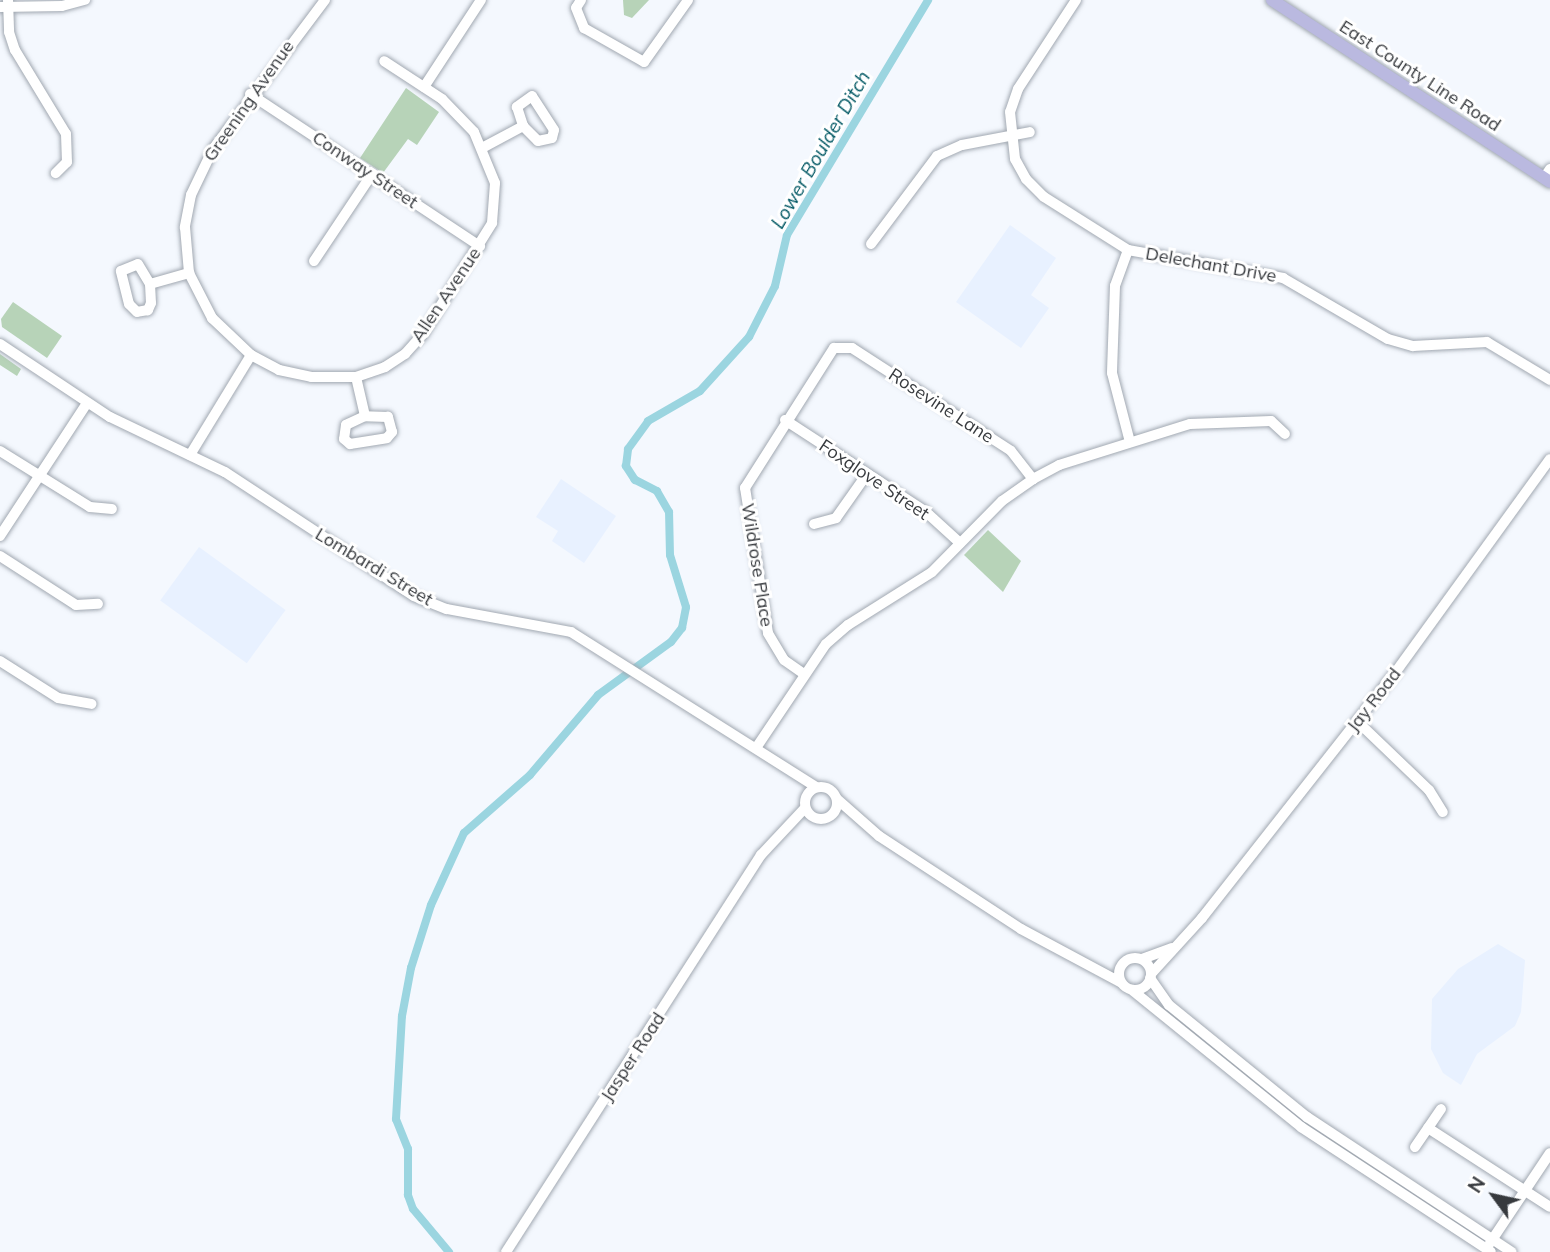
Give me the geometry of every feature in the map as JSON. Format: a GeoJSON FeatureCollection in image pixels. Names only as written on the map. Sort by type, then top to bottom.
{"type":"FeatureCollection","features":[{"type":"Feature","properties":{"kind":"main road","name":"East County Line Road"},"geometry":{"type":"LineString","coordinates":[[1272,0],[1548,176]]}},
{"type":"Feature","properties":{"kind":"street"},"geometry":{"type":"LineString","coordinates":[[57,173],[67,162],[66,134],[15,50],[5,5],[62,6],[85,0]]}},
{"type":"Feature","properties":{"kind":"street","name":"Greening Avenue"},"geometry":{"type":"LineString","coordinates":[[251,355],[212,318],[190,272],[185,227],[191,195],[200,170],[250,94],[325,0]]}},
{"type":"Feature","properties":{"kind":"street"},"geometry":{"type":"LineString","coordinates":[[581,0],[576,8],[584,28],[644,62],[688,0]]}},
{"type":"Feature","properties":{"kind":"street","name":"Delechant Drive"},"geometry":{"type":"LineString","coordinates":[[1076,0],[1018,89],[1010,112],[1010,138],[1015,159],[1034,188],[1128,250],[1283,278],[1388,338],[1413,346],[1487,342],[1550,380]]}},
{"type":"Feature","properties":{"kind":"street"},"geometry":{"type":"LineString","coordinates":[[424,87],[479,1]]}},
{"type":"Feature","properties":{"kind":"street","name":"Allen Avenue"},"geometry":{"type":"LineString","coordinates":[[251,355],[279,370],[311,377],[356,377],[384,367],[405,354],[423,334],[480,246],[496,208],[495,183],[482,148],[460,116],[424,87],[384,61]]}},
{"type":"Feature","properties":{"kind":"street","name":"Conway Street"},"geometry":{"type":"LineString","coordinates":[[250,94],[480,246]]}},
{"type":"Feature","properties":{"kind":"street"},"geometry":{"type":"LineString","coordinates":[[532,96],[554,130],[552,137],[538,141],[523,126],[517,107],[532,96]]}},
{"type":"Feature","properties":{"kind":"street"},"geometry":{"type":"LineString","coordinates":[[482,148],[523,126]]}},
{"type":"Feature","properties":{"kind":"street"},"geometry":{"type":"LineString","coordinates":[[872,244],[937,156],[962,145],[1010,138],[1030,132]]}},
{"type":"Feature","properties":{"kind":"street"},"geometry":{"type":"LineString","coordinates":[[314,261],[372,174]]}},
{"type":"Feature","properties":{"kind":"street"},"geometry":{"type":"LineString","coordinates":[[1128,250],[1115,286],[1112,373],[1130,442]]}},
{"type":"Feature","properties":{"kind":"street"},"geometry":{"type":"LineString","coordinates":[[138,264],[150,284],[151,303],[148,310],[137,312],[130,304],[121,271],[138,264]]}},
{"type":"Feature","properties":{"kind":"street"},"geometry":{"type":"LineString","coordinates":[[150,284],[190,272]]}},
{"type":"Feature","properties":{"kind":"street","name":"Lombardi Street"},"geometry":{"type":"LineString","coordinates":[[0,344],[87,403],[225,472],[422,600],[447,609],[555,627],[621,661],[816,787]]}},
{"type":"Feature","properties":{"kind":"street","name":"Wildrose Place"},"geometry":{"type":"LineString","coordinates":[[804,674],[784,660],[768,632],[745,488],[752,472],[828,354],[840,345]]}},
{"type":"Feature","properties":{"kind":"street","name":"Rosevine Lane"},"geometry":{"type":"LineString","coordinates":[[840,345],[852,348],[1011,451],[1033,479]]}},
{"type":"Feature","properties":{"kind":"street"},"geometry":{"type":"LineString","coordinates":[[190,455],[251,355]]}},
{"type":"Feature","properties":{"kind":"street"},"geometry":{"type":"LineString","coordinates":[[356,377],[365,416]]}},
{"type":"Feature","properties":{"kind":"street"},"geometry":{"type":"LineString","coordinates":[[0,536],[87,403]]}},
{"type":"Feature","properties":{"kind":"street"},"geometry":{"type":"LineString","coordinates":[[365,416],[388,417],[392,432],[387,438],[350,444],[344,439],[346,425],[365,416]]}},
{"type":"Feature","properties":{"kind":"street","name":"Foxglove Street"},"geometry":{"type":"LineString","coordinates":[[785,420],[926,512],[960,543]]}},
{"type":"Feature","properties":{"kind":"street"},"geometry":{"type":"LineString","coordinates":[[759,750],[804,674],[848,625],[932,572],[1002,500],[1033,479],[1059,465],[1130,442],[1216,422],[1271,421],[1285,434]]}},
{"type":"Feature","properties":{"kind":"street"},"geometry":{"type":"LineString","coordinates":[[0,451],[90,507],[112,509]]}},
{"type":"Feature","properties":{"kind":"street","name":"Jay Road"},"geometry":{"type":"LineString","coordinates":[[1151,976],[1188,934],[1358,722],[1550,459]]}},
{"type":"Feature","properties":{"kind":"street"},"geometry":{"type":"LineString","coordinates":[[814,524],[836,518],[867,474]]}},
{"type":"Feature","properties":{"kind":"street"},"geometry":{"type":"LineString","coordinates":[[0,556],[76,605],[98,604]]}},
{"type":"Feature","properties":{"kind":"street"},"geometry":{"type":"LineString","coordinates":[[0,660],[58,698],[71,704],[91,704]]}},
{"type":"Feature","properties":{"kind":"street"},"geometry":{"type":"LineString","coordinates":[[1358,722],[1429,790],[1443,812]]}},
{"type":"Feature","properties":{"kind":"street","name":"Lombardi Street"},"geometry":{"type":"LineString","coordinates":[[759,750],[795,782],[805,803]]}},
{"type":"Feature","properties":{"kind":"street"},"geometry":{"type":"LineString","coordinates":[[879,836],[829,789],[816,787],[805,803],[822,818],[842,818],[879,836],[1021,929],[1120,982],[1282,1113],[1489,1251],[1493,1239],[1550,1153]]}},
{"type":"Feature","properties":{"kind":"street"},"geometry":{"type":"LineString","coordinates":[[822,818],[834,812],[837,799]]}},
{"type":"Feature","properties":{"kind":"street","name":"Jasper Road"},"geometry":{"type":"LineString","coordinates":[[506,1252],[759,862],[805,803]]}},
{"type":"Feature","properties":{"kind":"street","name":"Jasper Road"},"geometry":{"type":"LineString","coordinates":[[759,862],[798,824],[822,818]]}},
{"type":"Feature","properties":{"kind":"street","name":"Jay Road"},"geometry":{"type":"LineString","coordinates":[[1142,959],[1161,954],[1188,934]]}},
{"type":"Feature","properties":{"kind":"street"},"geometry":{"type":"LineString","coordinates":[[1091,965],[1142,959],[1169,1005],[1262,1082],[1378,1164],[1512,1252]]}},
{"type":"Feature","properties":{"kind":"street"},"geometry":{"type":"LineString","coordinates":[[1120,982],[1118,973],[1125,961]]}},
{"type":"Feature","properties":{"kind":"street"},"geometry":{"type":"LineString","coordinates":[[1132,990],[1145,986],[1151,976]]}},
{"type":"Feature","properties":{"kind":"street"},"geometry":{"type":"LineString","coordinates":[[1415,1147],[1441,1109]]}},
{"type":"Feature","properties":{"kind":"street"},"geometry":{"type":"LineString","coordinates":[[1428,1128],[1550,1207]]}},
{"type":"Feature","properties":{"kind":"street"},"geometry":{"type":"LineString","coordinates":[[1371,1173],[1378,1164]]}},
{"type":"Feature","properties":{"kind":"shaded area"},"geometry":{"type":"Polygon","coordinates":[[[1010,225],[1056,258],[1031,295],[1049,308],[1021,348],[956,302],[1010,225]]]}},
{"type":"Feature","properties":{"kind":"shaded area"},"geometry":{"type":"Polygon","coordinates":[[[561,479],[616,516],[584,563],[552,541],[558,531],[536,517],[561,479]]]}},
{"type":"Feature","properties":{"kind":"shaded area"},"geometry":{"type":"Polygon","coordinates":[[[199,547],[286,610],[247,663],[160,600],[199,547]]]}},
{"type":"Feature","properties":{"kind":"shaded area"},"geometry":{"type":"Polygon","coordinates":[[[1498,944],[1525,960],[1521,1012],[1515,1026],[1477,1054],[1461,1085],[1443,1073],[1431,1049],[1432,999],[1458,969],[1498,944]]]}},
{"type":"Feature","properties":{"kind":"green space"},"geometry":{"type":"Polygon","coordinates":[[[623,0],[649,0],[632,18],[624,15],[623,0]]]}},
{"type":"Feature","properties":{"kind":"green space"},"geometry":{"type":"Polygon","coordinates":[[[406,88],[439,112],[417,145],[408,139],[383,173],[360,158],[406,88]]]}},
{"type":"Feature","properties":{"kind":"green space"},"geometry":{"type":"Polygon","coordinates":[[[13,302],[62,336],[47,358],[2,327],[1,319],[13,302]]]}},
{"type":"Feature","properties":{"kind":"green space"},"geometry":{"type":"Polygon","coordinates":[[[0,354],[21,369],[17,376],[0,365],[0,354]]]}},
{"type":"Feature","properties":{"kind":"green space"},"geometry":{"type":"Polygon","coordinates":[[[988,530],[1021,561],[1003,592],[964,555],[988,530]]]}},
{"type":"Feature","properties":{"kind":"waterway","name":"Lower Boulder Ditch"},"geometry":{"type":"LineString","coordinates":[[449,1252],[413,1209],[408,1195],[408,1149],[396,1119],[402,1016],[411,968],[431,905],[464,833],[530,775],[598,695],[671,642],[682,628],[686,607],[670,555],[669,512],[657,491],[635,480],[626,466],[628,449],[648,421],[700,391],[749,337],[775,286],[787,235],[928,0]]}}]}
